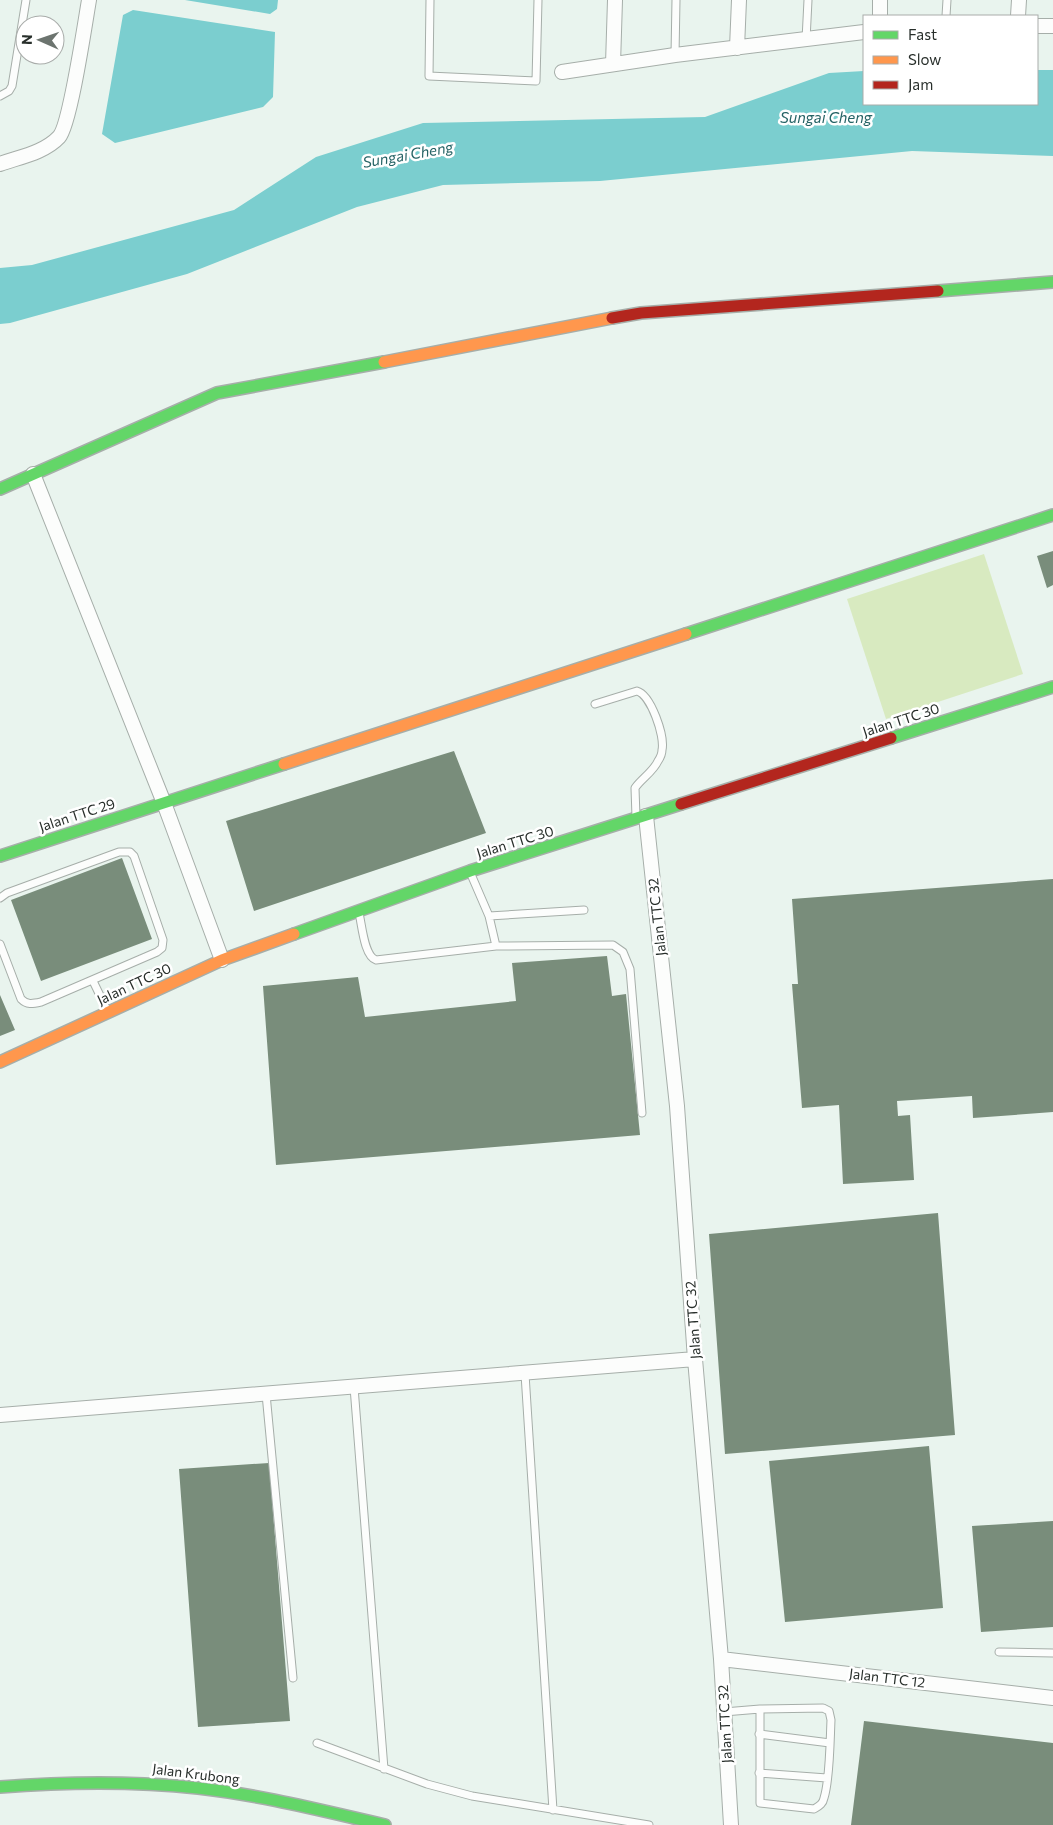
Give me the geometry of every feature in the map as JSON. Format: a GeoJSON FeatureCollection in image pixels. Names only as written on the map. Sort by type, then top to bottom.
{"type":"FeatureCollection","features":[{"type":"Feature","properties":{"kind":"street"},"geometry":{"type":"LineString","coordinates":[[0,164],[43,149],[60,137],[67,116],[89,0]]}},
{"type":"Feature","properties":{"kind":"street"},"geometry":{"type":"LineString","coordinates":[[614,64],[615,0]]}},
{"type":"Feature","properties":{"kind":"street"},"geometry":{"type":"LineString","coordinates":[[737,48],[739,0]]}},
{"type":"Feature","properties":{"kind":"street"},"geometry":{"type":"LineString","coordinates":[[880,0],[880,15]]}},
{"type":"Feature","properties":{"kind":"street"},"geometry":{"type":"LineString","coordinates":[[1018,15],[1019,0]]}},
{"type":"Feature","properties":{"kind":"street"},"geometry":{"type":"LineString","coordinates":[[1038,26],[1053,26]]}},
{"type":"Feature","properties":{"kind":"street"},"geometry":{"type":"LineString","coordinates":[[562,72],[674,55],[863,32]]}},
{"type":"Feature","properties":{"kind":"street"},"geometry":{"type":"LineString","coordinates":[[0,489],[217,393],[632,314],[1053,282]]}},
{"type":"Feature","properties":{"kind":"street"},"geometry":{"type":"LineString","coordinates":[[33,474],[164,803],[222,960]]}},
{"type":"Feature","properties":{"kind":"street","name":"Jalan TTC 29"},"geometry":{"type":"LineString","coordinates":[[0,856],[1053,515]]}},
{"type":"Feature","properties":{"kind":"street","name":"Jalan TTC 30"},"geometry":{"type":"LineString","coordinates":[[0,1062],[222,960],[359,911],[470,872],[1053,687]]}},
{"type":"Feature","properties":{"kind":"street","name":"Jalan TTC 32"},"geometry":{"type":"LineString","coordinates":[[641,818],[677,1106],[695,1359],[721,1659],[731,1825]]}},
{"type":"Feature","properties":{"kind":"street"},"geometry":{"type":"LineString","coordinates":[[0,1415],[695,1359]]}},
{"type":"Feature","properties":{"kind":"street","name":"Jalan TTC 12"},"geometry":{"type":"LineString","coordinates":[[721,1659],[1053,1698]]}},
{"type":"Feature","properties":{"kind":"street","name":"Jalan Krubong"},"geometry":{"type":"LineString","coordinates":[[0,1787],[46,1783],[146,1783],[228,1792],[377,1824]]}},
{"type":"Feature","properties":{"kind":"lane"},"geometry":{"type":"LineString","coordinates":[[0,96],[9,91],[12,86],[26,0]]}},
{"type":"Feature","properties":{"kind":"lane"},"geometry":{"type":"LineString","coordinates":[[430,0],[429,76],[536,81],[538,0]]}},
{"type":"Feature","properties":{"kind":"lane"},"geometry":{"type":"LineString","coordinates":[[674,55],[676,0]]}},
{"type":"Feature","properties":{"kind":"lane"},"geometry":{"type":"LineString","coordinates":[[806,40],[808,0]]}},
{"type":"Feature","properties":{"kind":"lane"},"geometry":{"type":"LineString","coordinates":[[946,15],[947,0]]}},
{"type":"Feature","properties":{"kind":"lane"},"geometry":{"type":"LineString","coordinates":[[595,704],[637,691],[642,692],[646,697],[655,715],[662,738],[663,750],[657,764],[635,788],[641,818]]}},
{"type":"Feature","properties":{"kind":"lane"},"geometry":{"type":"LineString","coordinates":[[0,898],[8,893],[119,852],[130,852],[134,856],[163,940],[162,948],[158,952],[41,1002],[26,1003],[21,999],[0,944]]}},
{"type":"Feature","properties":{"kind":"lane"},"geometry":{"type":"LineString","coordinates":[[470,872],[488,916],[496,946]]}},
{"type":"Feature","properties":{"kind":"lane"},"geometry":{"type":"LineString","coordinates":[[488,916],[584,910]]}},
{"type":"Feature","properties":{"kind":"lane"},"geometry":{"type":"LineString","coordinates":[[359,911],[368,953],[372,959],[376,960],[496,946],[613,945],[623,952],[630,969],[642,1113]]}},
{"type":"Feature","properties":{"kind":"lane"},"geometry":{"type":"LineString","coordinates":[[93,980],[108,1012]]}},
{"type":"Feature","properties":{"kind":"lane"},"geometry":{"type":"LineString","coordinates":[[525,1374],[553,1810]]}},
{"type":"Feature","properties":{"kind":"lane"},"geometry":{"type":"LineString","coordinates":[[354,1387],[384,1769]]}},
{"type":"Feature","properties":{"kind":"lane"},"geometry":{"type":"LineString","coordinates":[[266,1394],[293,1678]]}},
{"type":"Feature","properties":{"kind":"lane"},"geometry":{"type":"LineString","coordinates":[[999,1652],[1053,1653]]}},
{"type":"Feature","properties":{"kind":"lane"},"geometry":{"type":"LineString","coordinates":[[724,1712],[760,1709],[823,1708],[830,1711],[827,1778],[824,1798],[820,1806],[814,1809],[760,1803],[760,1709]]}},
{"type":"Feature","properties":{"kind":"lane"},"geometry":{"type":"LineString","coordinates":[[759,1734],[830,1743]]}},
{"type":"Feature","properties":{"kind":"lane"},"geometry":{"type":"LineString","coordinates":[[316,1743],[427,1784],[472,1796],[649,1825]]}},
{"type":"Feature","properties":{"kind":"lane"},"geometry":{"type":"LineString","coordinates":[[759,1772],[827,1778]]}},
{"type":"Feature","properties":{"kind":"green space"},"geometry":{"type":"Polygon","coordinates":[[[984,554],[1023,674],[886,719],[847,599],[984,554]]]}},
{"type":"Feature","properties":{"kind":"water"},"geometry":{"type":"Polygon","coordinates":[[[185,0],[278,0],[277,9],[270,14],[185,0]]]}},
{"type":"Feature","properties":{"kind":"water"},"geometry":{"type":"Polygon","coordinates":[[[133,10],[275,32],[273,97],[263,107],[115,143],[102,134],[123,15],[133,10]]]}},
{"type":"Feature","properties":{"kind":"water","name":"Sungai Cheng"},"geometry":{"type":"Polygon","coordinates":[[[1038,70],[1053,70],[1053,156],[912,151],[600,181],[443,185],[357,207],[187,274],[10,323],[0,324],[0,268],[32,265],[234,210],[316,157],[423,123],[705,117],[829,73],[863,71],[863,105],[1038,105],[1038,70]]]}},
{"type":"Feature","properties":{"kind":"building"},"geometry":{"type":"Polygon","coordinates":[[[1053,551],[1053,585],[1047,588],[1037,556],[1053,551]]]}},
{"type":"Feature","properties":{"kind":"building"},"geometry":{"type":"Polygon","coordinates":[[[454,751],[486,833],[254,911],[226,821],[454,751]]]}},
{"type":"Feature","properties":{"kind":"building"},"geometry":{"type":"Polygon","coordinates":[[[122,858],[152,939],[41,981],[11,900],[122,858]]]}},
{"type":"Feature","properties":{"kind":"building"},"geometry":{"type":"Polygon","coordinates":[[[1053,879],[1053,1112],[973,1118],[972,1096],[897,1101],[898,1116],[910,1115],[914,1180],[843,1184],[839,1105],[802,1108],[792,984],[798,984],[792,899],[1053,879]]]}},
{"type":"Feature","properties":{"kind":"building"},"geometry":{"type":"Polygon","coordinates":[[[607,956],[612,996],[626,994],[640,1135],[276,1165],[263,986],[358,977],[365,1017],[516,1001],[512,963],[607,956]]]}},
{"type":"Feature","properties":{"kind":"building"},"geometry":{"type":"Polygon","coordinates":[[[0,995],[15,1030],[0,1036],[0,995]]]}},
{"type":"Feature","properties":{"kind":"building"},"geometry":{"type":"Polygon","coordinates":[[[938,1213],[955,1435],[725,1454],[709,1234],[938,1213]]]}},
{"type":"Feature","properties":{"kind":"building"},"geometry":{"type":"Polygon","coordinates":[[[929,1446],[943,1608],[785,1622],[769,1461],[929,1446]]]}},
{"type":"Feature","properties":{"kind":"building"},"geometry":{"type":"Polygon","coordinates":[[[269,1463],[290,1721],[198,1727],[179,1469],[269,1463]]]}},
{"type":"Feature","properties":{"kind":"building"},"geometry":{"type":"Polygon","coordinates":[[[1053,1521],[1053,1627],[981,1632],[972,1526],[1053,1521]]]}},
{"type":"Feature","properties":{"kind":"building"},"geometry":{"type":"Polygon","coordinates":[[[864,1721],[1053,1743],[1053,1825],[851,1825],[864,1721]]]}},
{"type":"Feature","properties":{"kind":"traffic: fast"},"geometry":{"type":"LineString","coordinates":[[938,291],[1053,282]]}},
{"type":"Feature","properties":{"kind":"traffic: fast"},"geometry":{"type":"LineString","coordinates":[[0,489],[217,393],[384,362]]}},
{"type":"Feature","properties":{"kind":"traffic: fast"},"geometry":{"type":"LineString","coordinates":[[686,634],[1053,515]]}},
{"type":"Feature","properties":{"kind":"traffic: fast"},"geometry":{"type":"LineString","coordinates":[[891,738],[1053,687]]}},
{"type":"Feature","properties":{"kind":"traffic: fast"},"geometry":{"type":"LineString","coordinates":[[0,856],[284,764]]}},
{"type":"Feature","properties":{"kind":"traffic: fast"},"geometry":{"type":"LineString","coordinates":[[294,934],[470,871],[681,804]]}},
{"type":"Feature","properties":{"kind":"traffic: fast"},"geometry":{"type":"LineString","coordinates":[[0,1787],[99,1783],[198,1788],[269,1799],[385,1825]]}},
{"type":"Feature","properties":{"kind":"traffic: slow"},"geometry":{"type":"LineString","coordinates":[[384,362],[612,318]]}},
{"type":"Feature","properties":{"kind":"traffic: slow"},"geometry":{"type":"LineString","coordinates":[[284,764],[686,634]]}},
{"type":"Feature","properties":{"kind":"traffic: slow"},"geometry":{"type":"LineString","coordinates":[[0,1062],[222,960],[294,934]]}},
{"type":"Feature","properties":{"kind":"traffic: jam"},"geometry":{"type":"LineString","coordinates":[[612,318],[641,313],[938,291]]}},
{"type":"Feature","properties":{"kind":"traffic: jam"},"geometry":{"type":"LineString","coordinates":[[681,804],[891,738]]}}]}
